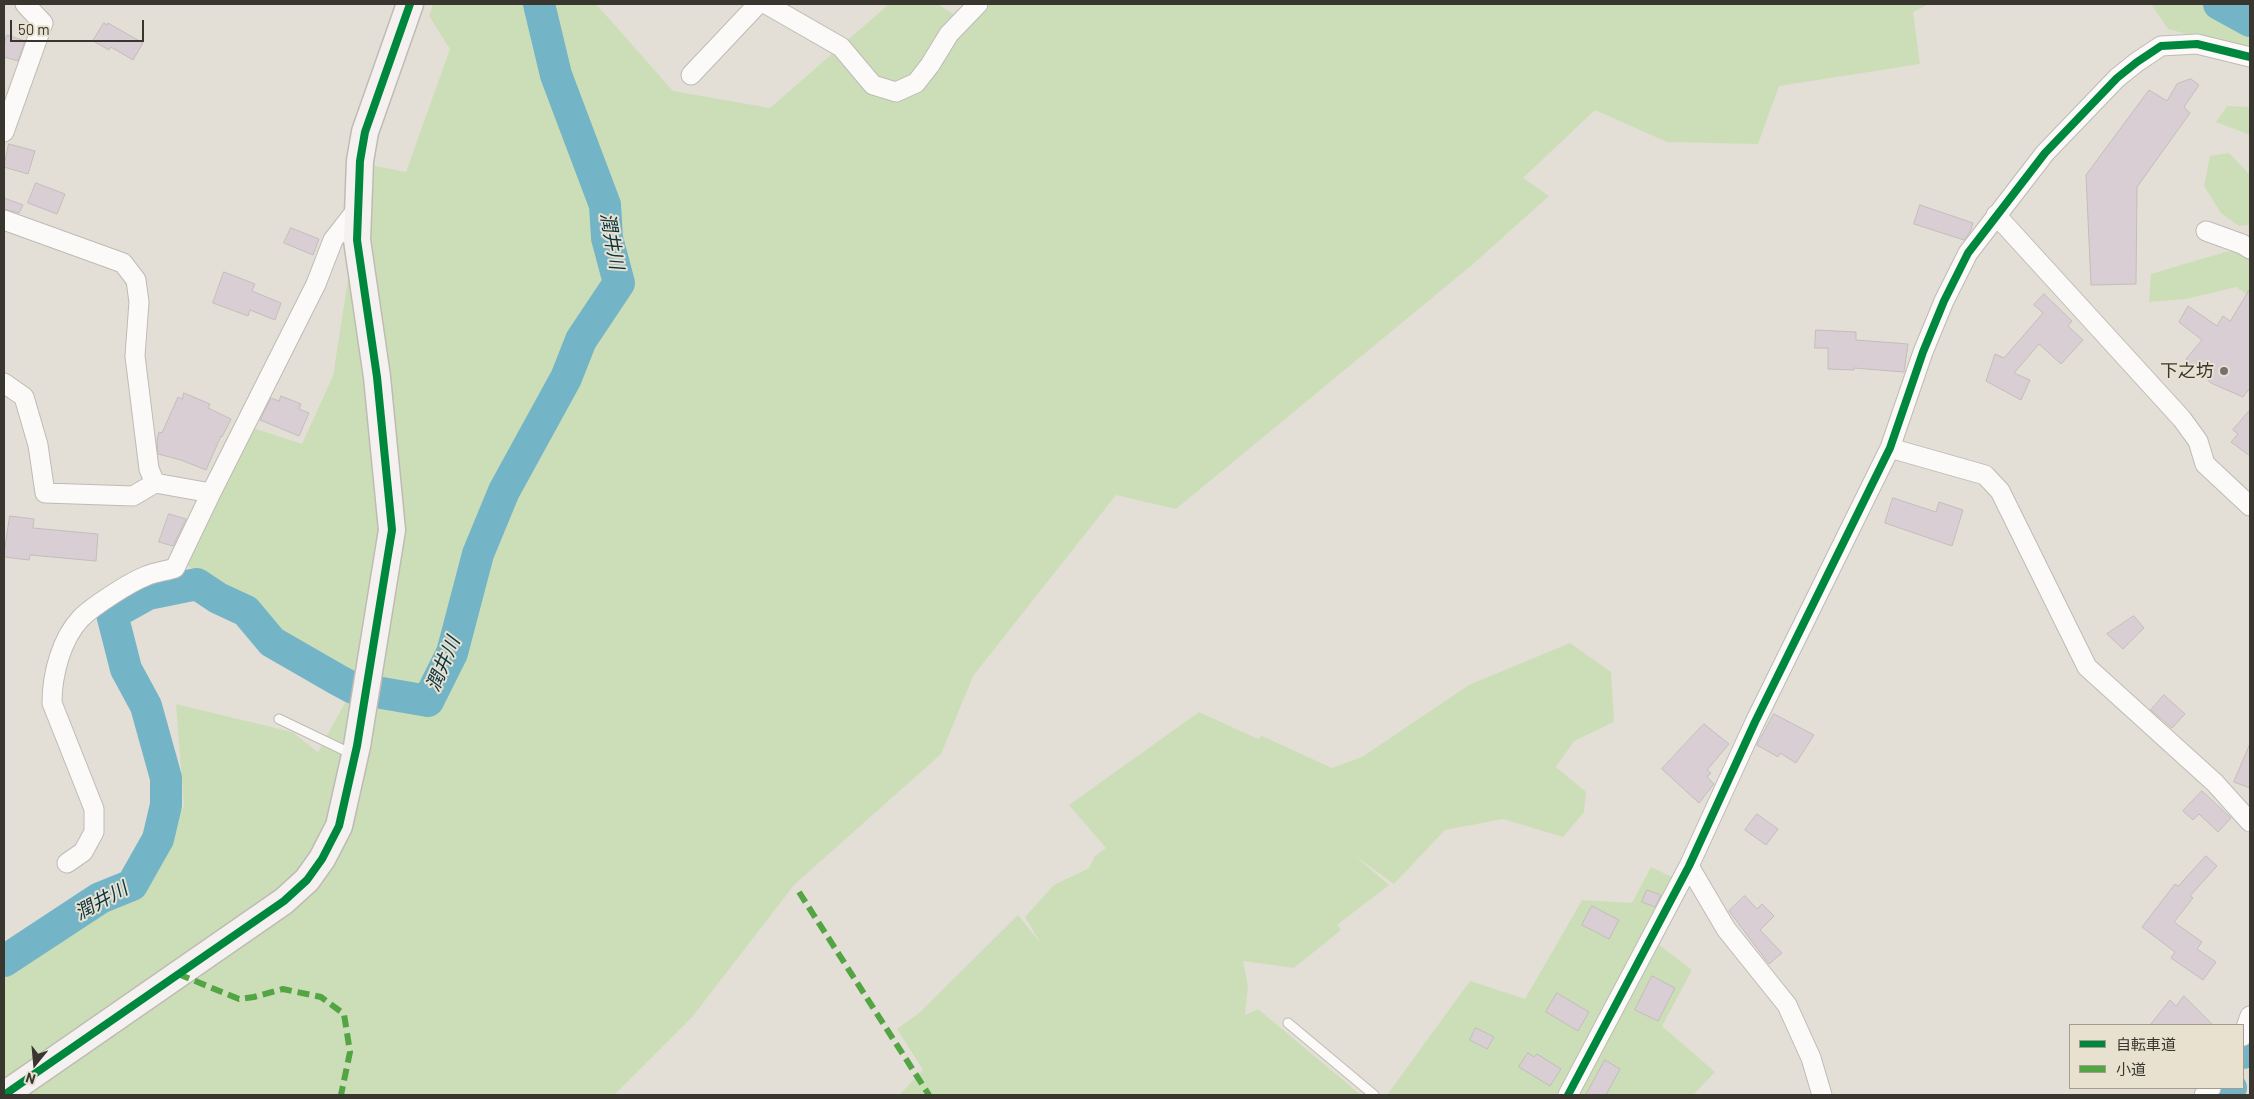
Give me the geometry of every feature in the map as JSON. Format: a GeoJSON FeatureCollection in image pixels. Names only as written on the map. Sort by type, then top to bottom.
{"type":"FeatureCollection","features":[{"type":"Feature","properties":{"kind":"street"},"geometry":{"type":"LineString","coordinates":[[4,132],[43,23],[25,4]]}},
{"type":"Feature","properties":{"kind":"street"},"geometry":{"type":"LineString","coordinates":[[4,1095],[284,901],[308,880],[322,859],[338,826],[356,750],[392,530],[377,376],[357,240],[360,161],[365,132],[410,4]]}},
{"type":"Feature","properties":{"kind":"street"},"geometry":{"type":"LineString","coordinates":[[691,76],[758,4]]}},
{"type":"Feature","properties":{"kind":"street"},"geometry":{"type":"LineString","coordinates":[[766,4],[841,47],[873,86],[896,92],[916,83],[930,65],[949,34],[978,4]]}},
{"type":"Feature","properties":{"kind":"street"},"geometry":{"type":"LineString","coordinates":[[1568,1095],[1689,866],[1755,722],[1890,448],[1923,352],[1944,301],[1968,253],[2044,153],[2110,84],[2137,62],[2161,46],[2197,44],[2250,57]]}},
{"type":"Feature","properties":{"kind":"street"},"geometry":{"type":"LineString","coordinates":[[67,863],[83,852],[94,832],[94,808],[52,703],[52,691],[63,645],[81,618],[113,595],[146,576],[175,568],[210,493],[316,284],[333,240],[358,208]]}},
{"type":"Feature","properties":{"kind":"street"},"geometry":{"type":"LineString","coordinates":[[1996,215],[2182,419],[2198,441],[2204,464],[2250,506]]}},
{"type":"Feature","properties":{"kind":"street"},"geometry":{"type":"LineString","coordinates":[[4,220],[123,263],[136,280],[139,302],[135,356],[149,469],[156,483]]}},
{"type":"Feature","properties":{"kind":"street"},"geometry":{"type":"LineString","coordinates":[[2206,231],[2242,244],[2250,249]]}},
{"type":"Feature","properties":{"kind":"street"},"geometry":{"type":"LineString","coordinates":[[4,383],[24,397],[38,445],[45,493],[133,496],[156,483],[210,493]]}},
{"type":"Feature","properties":{"kind":"street"},"geometry":{"type":"LineString","coordinates":[[1890,448],[1985,475],[2000,490],[2088,667],[2215,783],[2250,822]]}},
{"type":"Feature","properties":{"kind":"street"},"geometry":{"type":"LineString","coordinates":[[1689,866],[1726,929],[1787,1006],[1811,1058],[1822,1095]]}},
{"type":"Feature","properties":{"kind":"street"},"geometry":{"type":"LineString","coordinates":[[2244,1033],[2250,1016]]}},
{"type":"Feature","properties":{"kind":"lane"},"geometry":{"type":"LineString","coordinates":[[279,719],[356,750]]}},
{"type":"Feature","properties":{"kind":"lane"},"geometry":{"type":"LineString","coordinates":[[1288,1023],[1374,1095]]}},
{"type":"Feature","properties":{"kind":"green space"},"geometry":{"type":"Polygon","coordinates":[[[433,4],[596,4],[673,91],[770,108],[889,4],[937,4],[958,17],[972,4],[1929,4],[1913,12],[1920,64],[1779,86],[1758,144],[1667,142],[1595,110],[1523,178],[1549,196],[1472,265],[1176,509],[1116,495],[973,676],[941,754],[794,885],[693,1016],[614,1095],[4,1095],[4,973],[52,939],[142,887],[184,806],[176,704],[292,732],[318,752],[353,688],[183,562],[250,427],[302,444],[333,376],[366,164],[406,172],[450,49],[429,16],[433,4]]]}},
{"type":"Feature","properties":{"kind":"green space"},"geometry":{"type":"Polygon","coordinates":[[[2151,4],[2250,4],[2250,51],[2168,29],[2151,4]]]}},
{"type":"Feature","properties":{"kind":"green space"},"geometry":{"type":"Polygon","coordinates":[[[2227,106],[2250,107],[2250,135],[2216,122],[2227,106]]]}},
{"type":"Feature","properties":{"kind":"green space"},"geometry":{"type":"Polygon","coordinates":[[[2229,153],[2250,175],[2250,225],[2239,226],[2221,213],[2204,186],[2210,156],[2229,153]]]}},
{"type":"Feature","properties":{"kind":"green space"},"geometry":{"type":"Polygon","coordinates":[[[2250,250],[2250,296],[2236,287],[2186,299],[2149,302],[2151,274],[2225,252],[2250,250]]]}},
{"type":"Feature","properties":{"kind":"green space"},"geometry":{"type":"Polygon","coordinates":[[[1570,643],[1611,672],[1614,722],[1574,741],[1556,767],[1586,792],[1584,812],[1563,837],[1503,819],[1445,830],[1394,884],[1354,855],[1389,885],[1337,925],[1341,930],[1294,968],[1243,961],[1248,986],[1245,1015],[1258,1009],[1361,1095],[899,1095],[923,1070],[897,1029],[919,1013],[1018,915],[1042,945],[1025,917],[1054,885],[1089,868],[1095,856],[1106,848],[1069,805],[1199,712],[1258,739],[1262,736],[1332,768],[1362,757],[1469,685],[1570,643]]]}},
{"type":"Feature","properties":{"kind":"green space"},"geometry":{"type":"Polygon","coordinates":[[[1651,867],[1674,878],[1562,1095],[1557,1093],[1556,1095],[1387,1095],[1470,981],[1525,999],[1582,900],[1632,903],[1651,867]]]}},
{"type":"Feature","properties":{"kind":"green space"},"geometry":{"type":"Polygon","coordinates":[[[1654,941],[1692,970],[1662,1026],[1715,1072],[1693,1095],[1576,1095],[1654,941]]]}},
{"type":"Feature","properties":{"kind":"building"},"geometry":{"type":"Polygon","coordinates":[[[104,23],[107,25],[108,23],[143,43],[133,60],[111,47],[109,50],[93,41],[104,23]]]}},
{"type":"Feature","properties":{"kind":"building"},"geometry":{"type":"Polygon","coordinates":[[[7,35],[25,41],[18,61],[4,57],[4,45],[7,35]]]}},
{"type":"Feature","properties":{"kind":"building"},"geometry":{"type":"Polygon","coordinates":[[[2191,79],[2199,85],[2184,107],[2190,113],[2137,187],[2136,284],[2091,285],[2086,175],[2149,90],[2167,101],[2177,84],[2191,79]]]}},
{"type":"Feature","properties":{"kind":"building"},"geometry":{"type":"Polygon","coordinates":[[[9,144],[35,151],[28,174],[4,167],[9,144]]]}},
{"type":"Feature","properties":{"kind":"building"},"geometry":{"type":"Polygon","coordinates":[[[36,183],[65,194],[57,214],[28,203],[36,183]]]}},
{"type":"Feature","properties":{"kind":"building"},"geometry":{"type":"Polygon","coordinates":[[[4,198],[23,205],[19,213],[4,209],[4,198]]]}},
{"type":"Feature","properties":{"kind":"building"},"geometry":{"type":"Polygon","coordinates":[[[1920,205],[1973,223],[1970,232],[1964,240],[1914,224],[1920,205]]]}},
{"type":"Feature","properties":{"kind":"building"},"geometry":{"type":"Polygon","coordinates":[[[291,228],[319,239],[313,255],[284,243],[291,228]]]}},
{"type":"Feature","properties":{"kind":"building"},"geometry":{"type":"Polygon","coordinates":[[[224,272],[255,284],[252,291],[281,303],[275,320],[250,310],[248,316],[213,303],[224,272]]]}},
{"type":"Feature","properties":{"kind":"building","name":"下之坊"},"geometry":{"type":"Polygon","coordinates":[[[2250,289],[2250,388],[2243,397],[2211,383],[2186,359],[2202,340],[2179,322],[2188,306],[2217,326],[2223,316],[2230,321],[2250,289]]]}},
{"type":"Feature","properties":{"kind":"building"},"geometry":{"type":"Polygon","coordinates":[[[2044,294],[2072,321],[2068,326],[2083,340],[2061,364],[2039,344],[2014,373],[2030,380],[2021,400],[1986,381],[1995,354],[2004,358],[2043,313],[2034,305],[2044,294]]]}},
{"type":"Feature","properties":{"kind":"building"},"geometry":{"type":"Polygon","coordinates":[[[1816,330],[1856,332],[1856,340],[1908,344],[1904,372],[1854,368],[1854,370],[1828,369],[1828,348],[1815,348],[1816,330]]]}},
{"type":"Feature","properties":{"kind":"building"},"geometry":{"type":"Polygon","coordinates":[[[184,393],[210,404],[208,408],[231,419],[206,470],[181,460],[158,454],[157,440],[159,432],[162,433],[178,397],[182,399],[184,393]]]}},
{"type":"Feature","properties":{"kind":"building"},"geometry":{"type":"Polygon","coordinates":[[[281,396],[301,404],[299,409],[309,413],[299,436],[260,420],[271,398],[279,401],[281,396]]]}},
{"type":"Feature","properties":{"kind":"building"},"geometry":{"type":"Polygon","coordinates":[[[2250,410],[2250,456],[2231,442],[2238,434],[2233,430],[2250,410]]]}},
{"type":"Feature","properties":{"kind":"building"},"geometry":{"type":"Polygon","coordinates":[[[1893,498],[1936,512],[1939,502],[1963,510],[1952,546],[1885,523],[1893,498]]]}},
{"type":"Feature","properties":{"kind":"building"},"geometry":{"type":"Polygon","coordinates":[[[169,514],[186,519],[173,546],[159,542],[169,514]]]}},
{"type":"Feature","properties":{"kind":"building"},"geometry":{"type":"Polygon","coordinates":[[[10,516],[34,519],[33,528],[98,534],[96,561],[30,555],[29,560],[4,557],[10,516]]]}},
{"type":"Feature","properties":{"kind":"building"},"geometry":{"type":"Polygon","coordinates":[[[2134,616],[2144,628],[2123,649],[2107,634],[2134,616]]]}},
{"type":"Feature","properties":{"kind":"building"},"geometry":{"type":"Polygon","coordinates":[[[2164,695],[2185,714],[2172,728],[2151,710],[2164,695]]]}},
{"type":"Feature","properties":{"kind":"building"},"geometry":{"type":"Polygon","coordinates":[[[1774,714],[1814,735],[1796,763],[1780,753],[1778,757],[1757,745],[1774,714]]]}},
{"type":"Feature","properties":{"kind":"building"},"geometry":{"type":"Polygon","coordinates":[[[1704,724],[1729,744],[1707,770],[1711,773],[1707,777],[1714,784],[1699,803],[1662,769],[1704,724]]]}},
{"type":"Feature","properties":{"kind":"building"},"geometry":{"type":"Polygon","coordinates":[[[2250,744],[2250,788],[2234,782],[2250,744]]]}},
{"type":"Feature","properties":{"kind":"building"},"geometry":{"type":"Polygon","coordinates":[[[2202,791],[2231,818],[2218,832],[2199,814],[2193,820],[2183,811],[2202,791]]]}},
{"type":"Feature","properties":{"kind":"building"},"geometry":{"type":"Polygon","coordinates":[[[1757,814],[1778,829],[1766,845],[1745,830],[1757,814]]]}},
{"type":"Feature","properties":{"kind":"building"},"geometry":{"type":"Polygon","coordinates":[[[2206,856],[2217,866],[2190,896],[2193,898],[2174,922],[2202,942],[2197,949],[2216,962],[2203,980],[2171,958],[2175,952],[2142,927],[2175,884],[2178,886],[2206,856]]]}},
{"type":"Feature","properties":{"kind":"building"},"geometry":{"type":"Polygon","coordinates":[[[1647,890],[1661,895],[1655,907],[1642,902],[1647,890]]]}},
{"type":"Feature","properties":{"kind":"building"},"geometry":{"type":"Polygon","coordinates":[[[1745,896],[1757,909],[1762,904],[1774,916],[1760,930],[1782,953],[1769,964],[1729,911],[1745,896]]]}},
{"type":"Feature","properties":{"kind":"building"},"geometry":{"type":"Polygon","coordinates":[[[1592,906],[1619,920],[1609,939],[1582,925],[1592,906]]]}},
{"type":"Feature","properties":{"kind":"building"},"geometry":{"type":"Polygon","coordinates":[[[1652,976],[1675,988],[1658,1021],[1635,1010],[1652,976]]]}},
{"type":"Feature","properties":{"kind":"building"},"geometry":{"type":"Polygon","coordinates":[[[1557,993],[1589,1012],[1578,1031],[1546,1012],[1557,993]]]}},
{"type":"Feature","properties":{"kind":"building"},"geometry":{"type":"Polygon","coordinates":[[[2184,996],[2212,1024],[2151,1024],[2170,1000],[2176,1006],[2184,996]]]}},
{"type":"Feature","properties":{"kind":"building"},"geometry":{"type":"Polygon","coordinates":[[[1476,1028],[1494,1037],[1487,1049],[1470,1040],[1476,1028]]]}},
{"type":"Feature","properties":{"kind":"building"},"geometry":{"type":"Polygon","coordinates":[[[1528,1053],[1534,1057],[1537,1054],[1561,1069],[1550,1086],[1519,1067],[1528,1053]]]}},
{"type":"Feature","properties":{"kind":"building"},"geometry":{"type":"Polygon","coordinates":[[[1605,1060],[1620,1069],[1606,1095],[1586,1095],[1605,1060]]]}},
{"type":"Feature","properties":{"kind":"waterway","name":"潤井川"},"geometry":{"type":"LineString","coordinates":[[4,961],[100,898],[132,885],[158,839],[166,805],[166,778],[146,706],[126,669],[112,614],[148,594],[197,584],[218,598],[246,611],[272,642],[353,688],[428,701],[452,653],[478,554],[504,491],[566,378],[581,340],[619,283],[607,238],[605,205],[556,75],[539,4]]}},
{"type":"Feature","properties":{"kind":"waterway"},"geometry":{"type":"LineString","coordinates":[[2219,4],[2250,21]]}},
{"type":"Feature","properties":{"kind":"waterway"},"geometry":{"type":"LineString","coordinates":[[2248,19],[2250,15]]}},
{"type":"Feature","properties":{"kind":"waterway"},"geometry":{"type":"LineString","coordinates":[[2244,1051],[2250,1037]]}},
{"type":"Feature","properties":{"kind":"waterway"},"geometry":{"type":"LineString","coordinates":[[2228,1095],[2231,1089]]}},
{"type":"Feature","properties":{"kind":"marked path"},"geometry":{"type":"LineString","coordinates":[[799,892],[929,1095]]}},
{"type":"Feature","properties":{"kind":"marked path"},"geometry":{"type":"LineString","coordinates":[[178,974],[239,999],[283,989],[321,997],[344,1014],[350,1052],[341,1095]]}},
{"type":"Feature","properties":{"kind":"cycle path"},"geometry":{"type":"LineString","coordinates":[[4,1095],[284,901],[307,880],[322,859],[339,826],[357,746],[392,530],[377,377],[357,240],[360,161],[365,132],[410,4]]}},
{"type":"Feature","properties":{"kind":"cycle path"},"geometry":{"type":"LineString","coordinates":[[1568,1095],[1689,866],[1755,722],[1890,448],[1923,352],[1944,301],[1968,253],[2045,153],[2117,78],[2137,62],[2161,46],[2197,44],[2250,57]]}},
{"type":"Feature","properties":{"kind":"place","name":"下之坊"},"geometry":{"type":"Point","coordinates":[2224,371]}}]}
